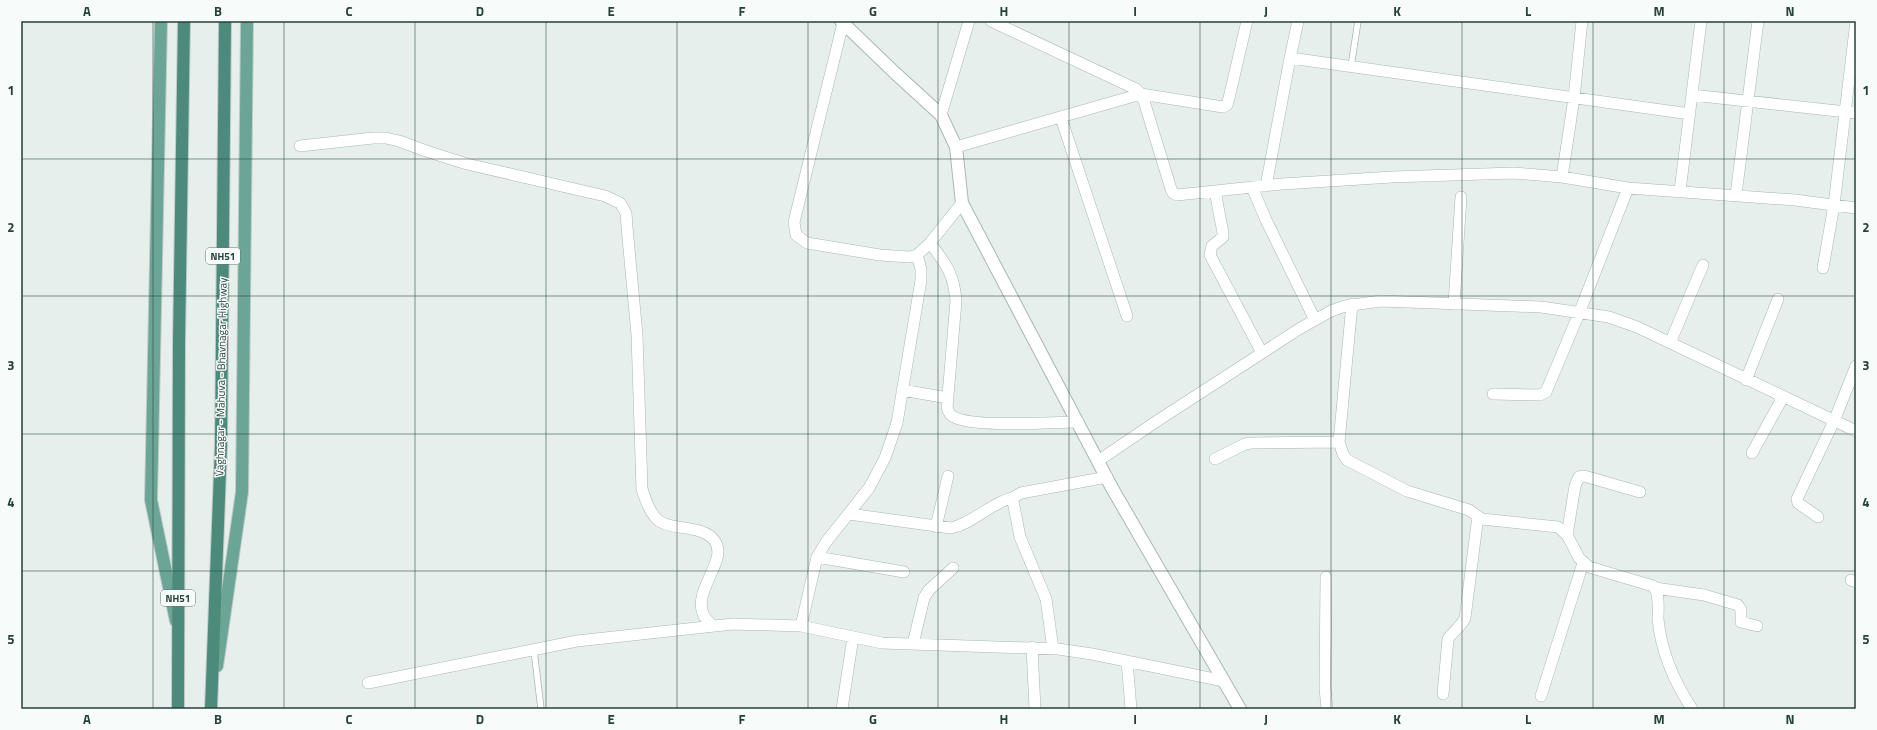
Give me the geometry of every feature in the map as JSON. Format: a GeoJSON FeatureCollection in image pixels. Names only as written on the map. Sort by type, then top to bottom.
{"type":"FeatureCollection","features":[{"type":"Feature","properties":{"kind":"highway","name":"NH51"},"geometry":{"type":"LineString","coordinates":[[178,709],[178,488],[184,21]]}},
{"type":"Feature","properties":{"kind":"highway","name":"Vaghnagar - Mahuva - Bhavnagar Highway"},"geometry":{"type":"LineString","coordinates":[[212,706],[219,490],[225,21]]}},
{"type":"Feature","properties":{"kind":"main road"},"geometry":{"type":"LineString","coordinates":[[161,21],[151,500],[178,634]]}},
{"type":"Feature","properties":{"kind":"main road"},"geometry":{"type":"LineString","coordinates":[[212,706],[242,492],[247,21]]}},
{"type":"Feature","properties":{"kind":"street"},"geometry":{"type":"LineString","coordinates":[[941,114],[969,21]]}},
{"type":"Feature","properties":{"kind":"street"},"geometry":{"type":"LineString","coordinates":[[991,21],[1130,85],[1141,94],[1173,193],[1183,195],[1266,186],[1483,173],[1514,173],[1562,177],[1628,188],[1680,191],[1856,208]]}},
{"type":"Feature","properties":{"kind":"street"},"geometry":{"type":"LineString","coordinates":[[956,147],[1141,94],[1223,107],[1230,98],[1247,21]]}},
{"type":"Feature","properties":{"kind":"street"},"geometry":{"type":"LineString","coordinates":[[1266,186],[1298,21]]}},
{"type":"Feature","properties":{"kind":"street"},"geometry":{"type":"LineString","coordinates":[[1562,177],[1574,98],[1582,21]]}},
{"type":"Feature","properties":{"kind":"street"},"geometry":{"type":"LineString","coordinates":[[1680,191],[1701,21]]}},
{"type":"Feature","properties":{"kind":"street"},"geometry":{"type":"LineString","coordinates":[[1736,196],[1758,21]]}},
{"type":"Feature","properties":{"kind":"street"},"geometry":{"type":"LineString","coordinates":[[1823,268],[1851,113],[1856,21]]}},
{"type":"Feature","properties":{"kind":"street"},"geometry":{"type":"LineString","coordinates":[[842,22],[894,72],[941,114],[956,147],[962,203],[1098,461],[1240,709]]}},
{"type":"Feature","properties":{"kind":"street"},"geometry":{"type":"LineString","coordinates":[[842,22],[794,222],[796,235],[807,243],[880,255],[909,257],[917,255],[930,243],[962,203]]}},
{"type":"Feature","properties":{"kind":"street"},"geometry":{"type":"LineString","coordinates":[[1290,58],[1690,114]]}},
{"type":"Feature","properties":{"kind":"street"},"geometry":{"type":"LineString","coordinates":[[1692,95],[1851,113]]}},
{"type":"Feature","properties":{"kind":"street"},"geometry":{"type":"LineString","coordinates":[[1061,118],[1127,316]]}},
{"type":"Feature","properties":{"kind":"street"},"geometry":{"type":"LineString","coordinates":[[300,146],[386,138],[467,164],[582,190],[620,203],[626,213],[635,316],[642,489],[647,504],[656,518],[665,523],[705,532],[714,540],[719,549],[717,559],[703,591],[701,605],[704,616],[712,625]]}},
{"type":"Feature","properties":{"kind":"street"},"geometry":{"type":"LineString","coordinates":[[1252,187],[1266,220],[1315,320]]}},
{"type":"Feature","properties":{"kind":"street"},"geometry":{"type":"LineString","coordinates":[[1493,394],[1543,394],[1580,312],[1628,188]]}},
{"type":"Feature","properties":{"kind":"street"},"geometry":{"type":"LineString","coordinates":[[1215,192],[1224,233],[1223,237],[1212,246],[1210,255],[1262,353]]}},
{"type":"Feature","properties":{"kind":"street"},"geometry":{"type":"LineString","coordinates":[[1454,304],[1461,197]]}},
{"type":"Feature","properties":{"kind":"street"},"geometry":{"type":"LineString","coordinates":[[930,243],[945,262],[955,284],[956,301],[947,407],[948,412],[953,416],[962,419],[986,423],[1078,422]]}},
{"type":"Feature","properties":{"kind":"street"},"geometry":{"type":"LineString","coordinates":[[801,626],[817,557],[826,542],[870,488],[885,458],[897,423],[921,280],[921,269],[917,255]]}},
{"type":"Feature","properties":{"kind":"street"},"geometry":{"type":"LineString","coordinates":[[1670,343],[1703,264]]}},
{"type":"Feature","properties":{"kind":"street"},"geometry":{"type":"LineString","coordinates":[[1746,380],[1778,299]]}},
{"type":"Feature","properties":{"kind":"street"},"geometry":{"type":"LineString","coordinates":[[1098,461],[1262,353],[1315,320],[1331,311],[1352,304],[1381,301],[1541,307],[1609,317],[1637,327],[1856,431]]}},
{"type":"Feature","properties":{"kind":"street"},"geometry":{"type":"LineString","coordinates":[[1352,304],[1339,442],[1343,454],[1348,460],[1407,491],[1469,510],[1487,520],[1551,525],[1562,529],[1583,563],[1589,567],[1648,584],[1655,588],[1704,595],[1738,605],[1741,607],[1741,622],[1757,626]]}},
{"type":"Feature","properties":{"kind":"street"},"geometry":{"type":"LineString","coordinates":[[1818,517],[1798,503],[1797,499],[1834,421],[1856,366]]}},
{"type":"Feature","properties":{"kind":"street"},"geometry":{"type":"LineString","coordinates":[[902,390],[948,398]]}},
{"type":"Feature","properties":{"kind":"street"},"geometry":{"type":"LineString","coordinates":[[1752,453],[1783,397]]}},
{"type":"Feature","properties":{"kind":"street"},"geometry":{"type":"LineString","coordinates":[[1215,459],[1245,444],[1251,443],[1339,442]]}},
{"type":"Feature","properties":{"kind":"street"},"geometry":{"type":"LineString","coordinates":[[936,527],[948,476]]}},
{"type":"Feature","properties":{"kind":"street"},"geometry":{"type":"LineString","coordinates":[[1567,535],[1575,486],[1580,477],[1584,476],[1640,492]]}},
{"type":"Feature","properties":{"kind":"street"},"geometry":{"type":"LineString","coordinates":[[849,514],[951,528],[962,526],[993,505],[1014,498],[1022,492],[1107,477]]}},
{"type":"Feature","properties":{"kind":"street"},"geometry":{"type":"LineString","coordinates":[[1014,498],[1020,537],[1046,599],[1053,649]]}},
{"type":"Feature","properties":{"kind":"street"},"geometry":{"type":"LineString","coordinates":[[1443,694],[1448,639],[1452,633],[1463,624],[1465,618],[1478,516]]}},
{"type":"Feature","properties":{"kind":"street"},"geometry":{"type":"LineString","coordinates":[[817,557],[904,572]]}},
{"type":"Feature","properties":{"kind":"street"},"geometry":{"type":"LineString","coordinates":[[1541,696],[1583,563]]}},
{"type":"Feature","properties":{"kind":"street"},"geometry":{"type":"LineString","coordinates":[[913,644],[924,598],[929,590],[953,568]]}},
{"type":"Feature","properties":{"kind":"street"},"geometry":{"type":"LineString","coordinates":[[1326,578],[1325,688],[1327,709]]}},
{"type":"Feature","properties":{"kind":"street"},"geometry":{"type":"LineString","coordinates":[[1655,588],[1658,622],[1669,665],[1692,709]]}},
{"type":"Feature","properties":{"kind":"street"},"geometry":{"type":"LineString","coordinates":[[368,683],[420,671],[577,641],[712,625],[801,626],[871,642],[1053,649],[1092,654],[1224,681]]}},
{"type":"Feature","properties":{"kind":"street"},"geometry":{"type":"LineString","coordinates":[[842,709],[853,637]]}},
{"type":"Feature","properties":{"kind":"street"},"geometry":{"type":"LineString","coordinates":[[1032,647],[1034,709]]}},
{"type":"Feature","properties":{"kind":"street"},"geometry":{"type":"LineString","coordinates":[[1127,661],[1131,709]]}},
{"type":"Feature","properties":{"kind":"lane"},"geometry":{"type":"LineString","coordinates":[[1351,67],[1358,21]]}},
{"type":"Feature","properties":{"kind":"lane"},"geometry":{"type":"LineString","coordinates":[[534,650],[541,709]]}}]}
